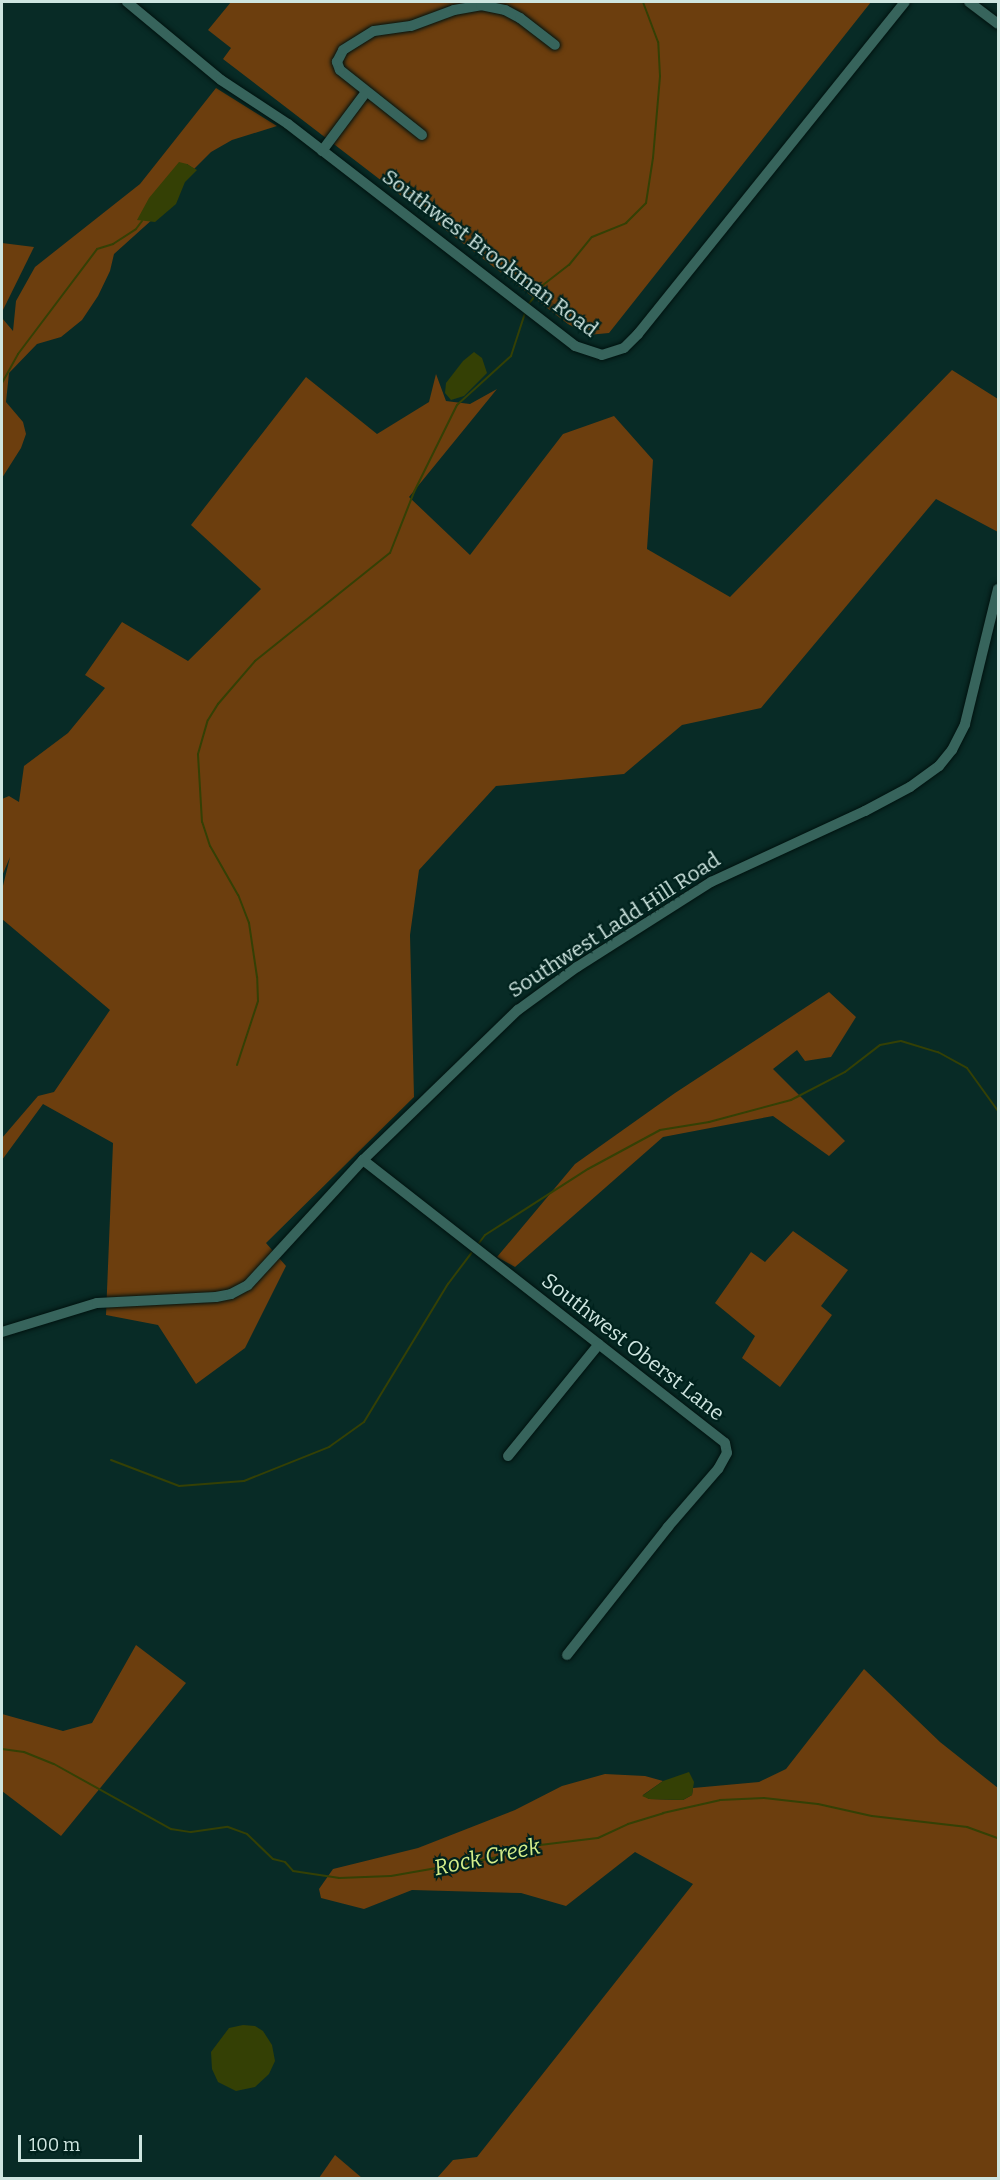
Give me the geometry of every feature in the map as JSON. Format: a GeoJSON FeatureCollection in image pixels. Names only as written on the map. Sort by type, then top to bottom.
{"type":"FeatureCollection","features":[{"type":"Feature","properties":{"kind":"street","name":"Southwest Brookman Road"},"geometry":{"type":"LineString","coordinates":[[134,4],[221,80],[288,124],[575,346],[602,355],[624,348],[638,334],[905,2]]}},
{"type":"Feature","properties":{"kind":"street"},"geometry":{"type":"LineString","coordinates":[[969,2],[999,24]]}},
{"type":"Feature","properties":{"kind":"street"},"geometry":{"type":"LineString","coordinates":[[422,135],[366,92],[338,66],[337,59],[343,50],[374,31],[411,26],[463,8],[481,5],[505,10],[520,18],[555,45]]}},
{"type":"Feature","properties":{"kind":"street"},"geometry":{"type":"LineString","coordinates":[[322,151],[366,92]]}},
{"type":"Feature","properties":{"kind":"street","name":"Southwest Ladd Hill Road"},"geometry":{"type":"LineString","coordinates":[[2,1332],[97,1303],[204,1298],[240,1290],[265,1269],[363,1160],[507,1019],[569,973],[711,882],[857,815],[910,787],[935,770],[949,755],[966,721],[999,589]]}},
{"type":"Feature","properties":{"kind":"street","name":"Southwest Oberst Lane"},"geometry":{"type":"LineString","coordinates":[[363,1160],[725,1443],[727,1453],[718,1469],[668,1527],[567,1655]]}},
{"type":"Feature","properties":{"kind":"street"},"geometry":{"type":"LineString","coordinates":[[508,1456],[598,1344]]}},
{"type":"Feature","properties":{"kind":"shaded area"},"geometry":{"type":"Polygon","coordinates":[[[231,2],[871,2],[609,333],[588,335],[568,324],[223,59],[231,48],[208,30],[231,2]]]}},
{"type":"Feature","properties":{"kind":"shaded area"},"geometry":{"type":"Polygon","coordinates":[[[216,88],[277,126],[232,140],[211,152],[194,169],[187,164],[154,218],[114,254],[110,271],[98,296],[82,320],[61,337],[37,344],[9,373],[6,402],[23,422],[26,434],[21,448],[2,478],[2,318],[13,331],[16,301],[35,267],[140,184],[216,88]]]}},
{"type":"Feature","properties":{"kind":"shaded area"},"geometry":{"type":"Polygon","coordinates":[[[179,162],[197,170],[185,182],[176,204],[155,222],[137,220],[149,198],[179,162]]]}},
{"type":"Feature","properties":{"kind":"shaded area"},"geometry":{"type":"Polygon","coordinates":[[[2,243],[34,247],[2,312],[2,243]]]}},
{"type":"Feature","properties":{"kind":"shaded area"},"geometry":{"type":"Polygon","coordinates":[[[474,352],[482,358],[487,373],[464,396],[451,400],[445,393],[446,383],[463,361],[474,352]]]}},
{"type":"Feature","properties":{"kind":"shaded area"},"geometry":{"type":"Polygon","coordinates":[[[952,370],[998,399],[998,532],[936,499],[761,708],[682,725],[624,774],[496,786],[419,870],[410,935],[414,1097],[266,1243],[286,1266],[245,1348],[196,1384],[158,1325],[106,1315],[113,1143],[43,1104],[2,1160],[2,1138],[38,1096],[54,1092],[110,1010],[2,919],[2,890],[10,857],[2,876],[2,799],[9,796],[19,802],[24,766],[68,733],[105,688],[85,675],[122,622],[188,661],[261,589],[191,525],[306,377],[377,434],[429,402],[436,374],[446,401],[470,404],[497,389],[409,497],[470,555],[563,434],[614,416],[653,460],[647,549],[730,597],[952,370]]]}},
{"type":"Feature","properties":{"kind":"shaded area"},"geometry":{"type":"Polygon","coordinates":[[[829,992],[856,1017],[831,1057],[805,1061],[797,1050],[773,1069],[845,1141],[829,1156],[773,1116],[663,1137],[515,1267],[497,1257],[575,1164],[675,1093],[829,992]]]}},
{"type":"Feature","properties":{"kind":"shaded area"},"geometry":{"type":"Polygon","coordinates":[[[793,1231],[848,1270],[821,1306],[832,1315],[780,1387],[742,1358],[755,1336],[715,1303],[751,1252],[765,1262],[793,1231]]]}},
{"type":"Feature","properties":{"kind":"shaded area"},"geometry":{"type":"Polygon","coordinates":[[[136,1645],[186,1683],[61,1836],[2,1791],[2,1714],[63,1731],[92,1723],[136,1645]]]}},
{"type":"Feature","properties":{"kind":"shaded area"},"geometry":{"type":"Polygon","coordinates":[[[864,1669],[940,1742],[998,1788],[998,2178],[437,2178],[453,2160],[477,2157],[693,1884],[635,1852],[566,1906],[521,1893],[412,1890],[364,1909],[321,1898],[319,1889],[333,1869],[418,1848],[515,1810],[562,1786],[605,1774],[645,1776],[663,1781],[643,1795],[649,1799],[683,1800],[692,1795],[693,1788],[759,1782],[786,1769],[864,1669]]]}},
{"type":"Feature","properties":{"kind":"shaded area"},"geometry":{"type":"Polygon","coordinates":[[[689,1772],[694,1782],[692,1795],[683,1800],[649,1799],[642,1796],[663,1781],[689,1772]]]}},
{"type":"Feature","properties":{"kind":"shaded area"},"geometry":{"type":"Polygon","coordinates":[[[243,2025],[255,2026],[263,2031],[272,2045],[275,2061],[269,2074],[255,2087],[236,2091],[218,2082],[212,2069],[211,2052],[229,2028],[243,2025]]]}},
{"type":"Feature","properties":{"kind":"shaded area"},"geometry":{"type":"Polygon","coordinates":[[[335,2155],[362,2178],[319,2178],[335,2155]]]}},
{"type":"Feature","properties":{"kind":"waterway"},"geometry":{"type":"LineString","coordinates":[[528,305],[543,285],[569,265],[592,237],[626,223],[646,203],[653,158],[660,76],[658,42],[643,2]]}},
{"type":"Feature","properties":{"kind":"waterway"},"geometry":{"type":"LineString","coordinates":[[2,383],[18,354],[97,249],[113,244],[136,229],[142,221]]}},
{"type":"Feature","properties":{"kind":"waterway"},"geometry":{"type":"LineString","coordinates":[[237,1065],[258,1001],[257,977],[249,923],[238,895],[210,846],[202,822],[198,754],[208,720],[218,704],[255,661],[390,553],[414,492],[457,405],[511,356],[525,313]]}},
{"type":"Feature","properties":{"kind":"waterway"},"geometry":{"type":"LineString","coordinates":[[479,1243],[485,1235],[588,1169],[660,1130],[709,1122],[791,1100],[845,1072],[880,1045],[901,1041],[938,1052],[967,1068],[998,1111]]}},
{"type":"Feature","properties":{"kind":"waterway"},"geometry":{"type":"LineString","coordinates":[[111,1460],[179,1486],[244,1481],[329,1447],[364,1422],[448,1284],[471,1253]]}},
{"type":"Feature","properties":{"kind":"waterway","name":"Rock Creek"},"geometry":{"type":"LineString","coordinates":[[2,1749],[24,1752],[54,1764],[171,1829],[191,1832],[228,1827],[247,1834],[273,1859],[285,1862],[293,1871],[339,1878],[391,1876],[493,1858],[540,1845],[598,1838],[628,1824],[663,1813],[720,1800],[764,1798],[818,1804],[872,1816],[967,1827],[998,1838]]}}]}
